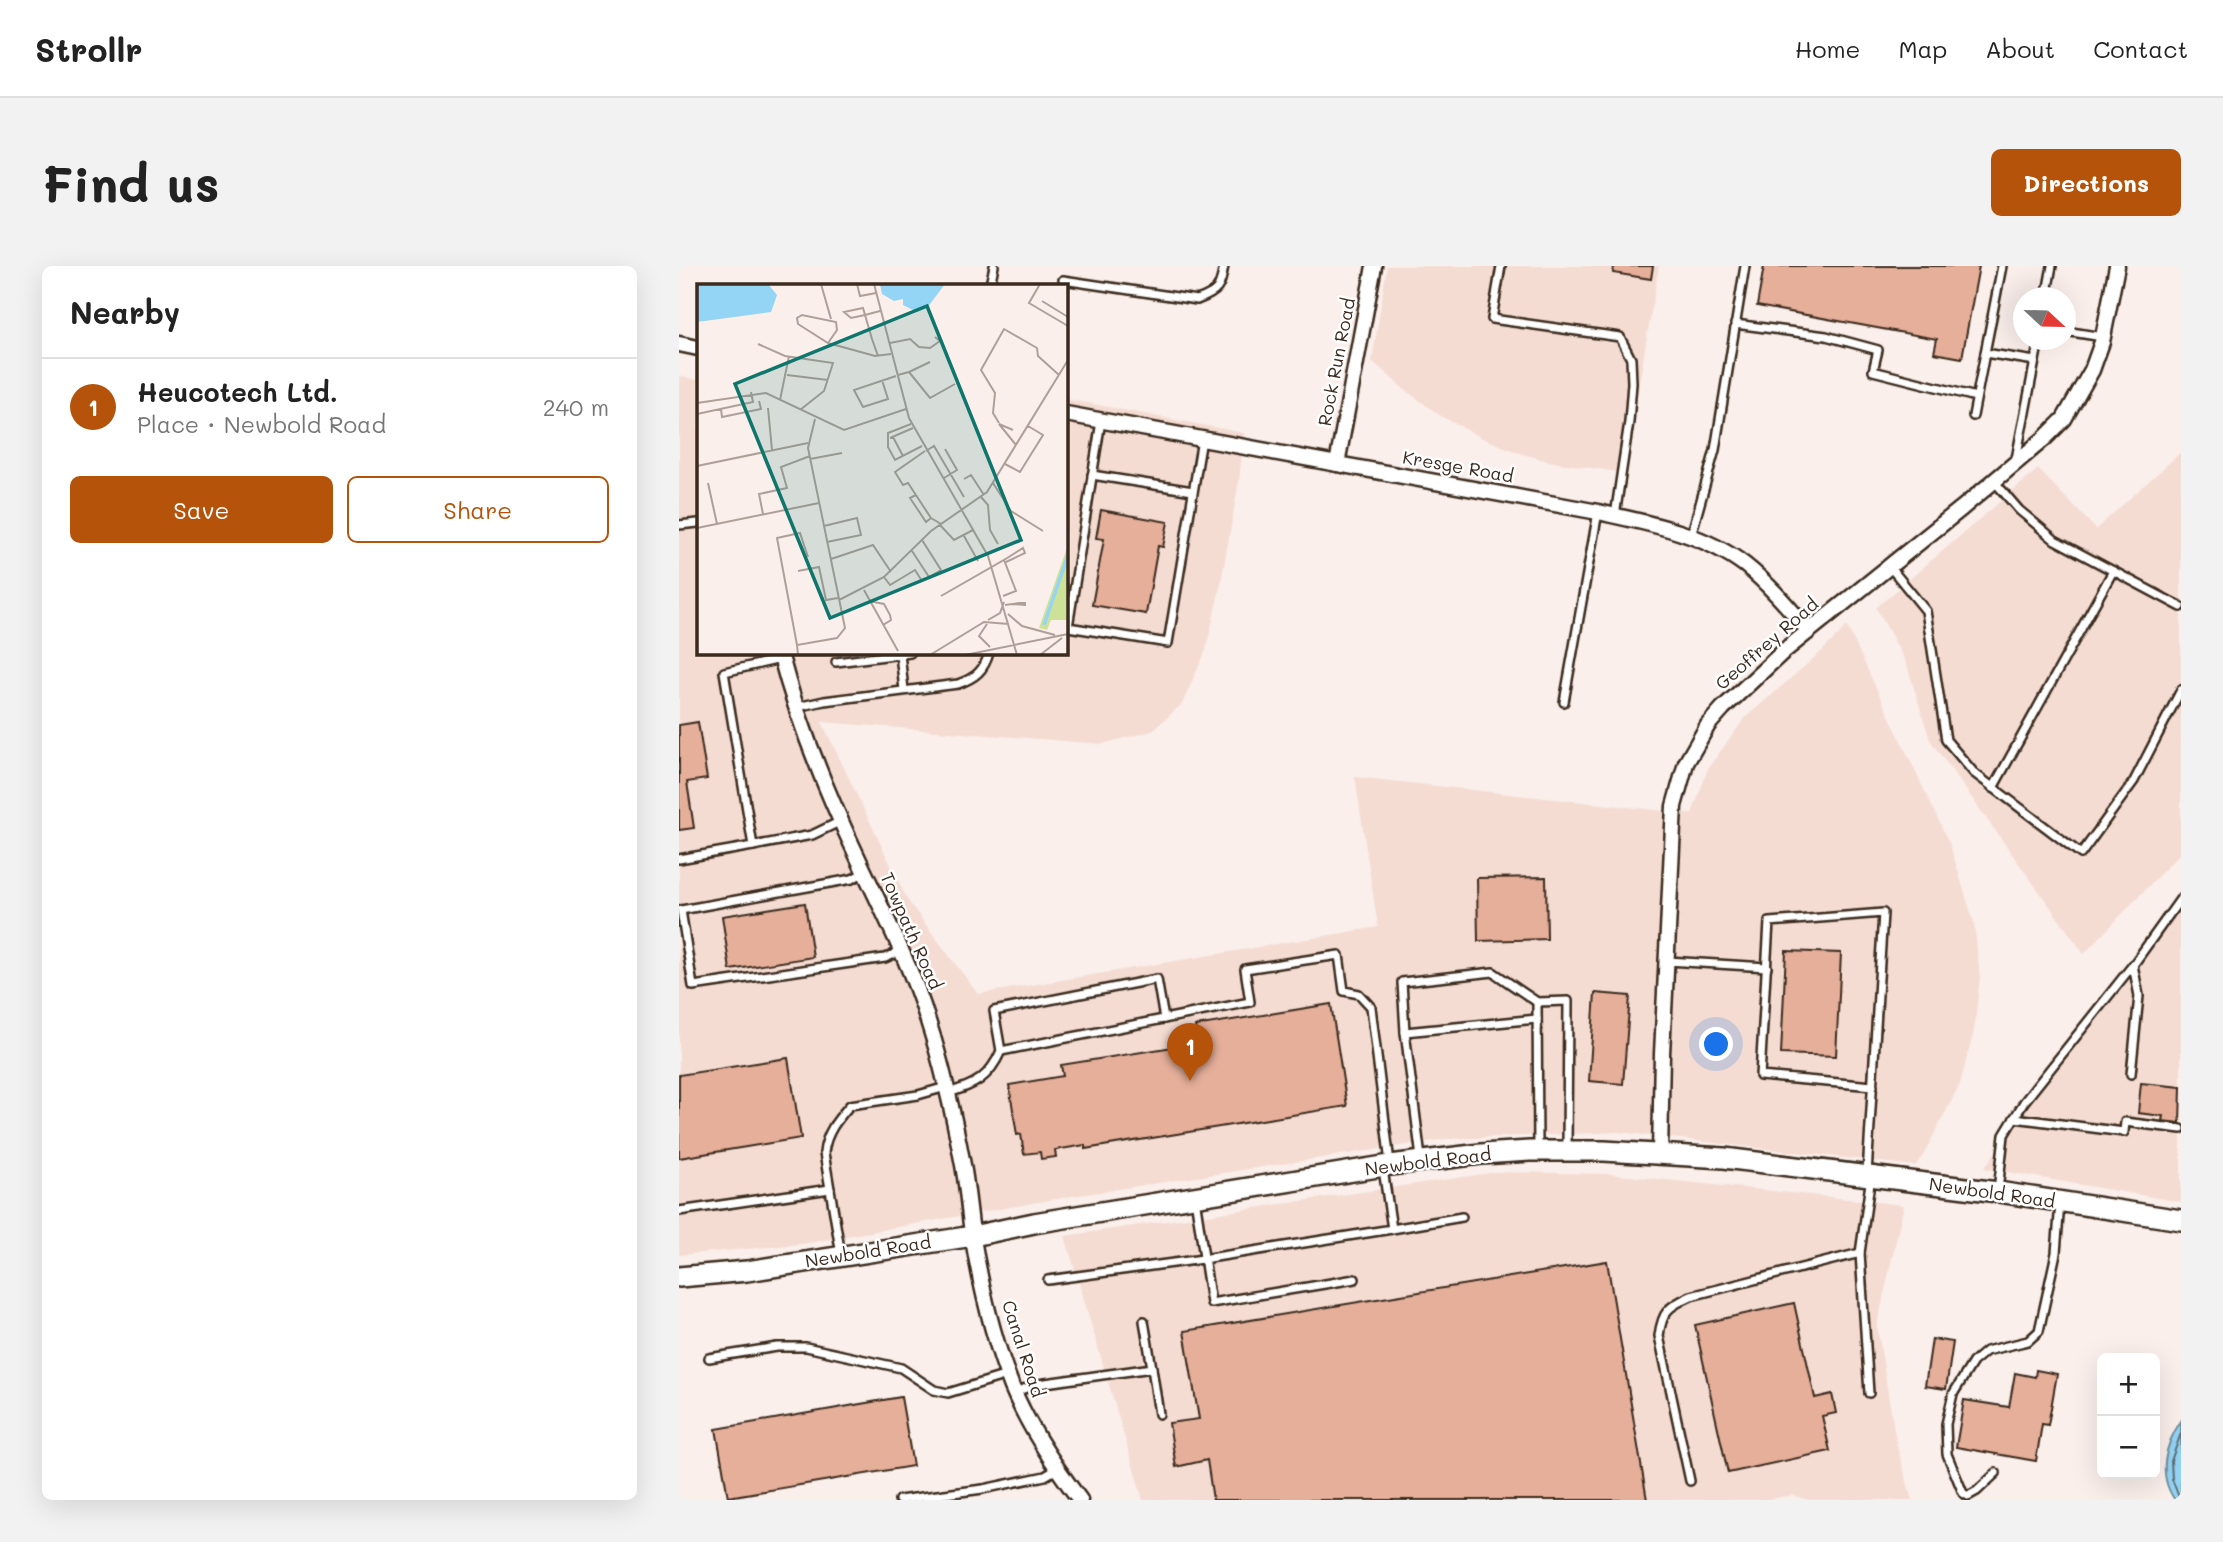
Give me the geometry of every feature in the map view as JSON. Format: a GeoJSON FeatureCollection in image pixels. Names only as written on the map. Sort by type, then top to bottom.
{"type":"FeatureCollection","features":[{"type":"Feature","properties":{"kind":"main road","name":"Newbold Road"},"geometry":{"type":"LineString","coordinates":[[679,1277],[747,1270],[973,1236],[1386,1166],[1481,1154],[1538,1151],[1724,1158],[1998,1192],[2181,1220]]}},
{"type":"Feature","properties":{"kind":"street","name":"Rock Run Road"},"geometry":{"type":"LineString","coordinates":[[1337,464],[1374,266]]}},
{"type":"Feature","properties":{"kind":"street","name":"Geoffrey Road"},"geometry":{"type":"LineString","coordinates":[[1660,1154],[1674,806],[1686,764],[1708,725],[1784,651],[1994,481],[2064,419],[2087,380],[2103,337],[2117,266]]}},
{"type":"Feature","properties":{"kind":"street"},"geometry":{"type":"LineString","coordinates":[[679,344],[697,348]]}},
{"type":"Feature","properties":{"kind":"street","name":"Kresge Road"},"geometry":{"type":"LineString","coordinates":[[1067,414],[1598,512],[1691,536],[1744,564],[1809,631]]}},
{"type":"Feature","properties":{"kind":"street","name":"Towpath Road"},"geometry":{"type":"LineString","coordinates":[[781,656],[797,707],[841,821],[902,950],[928,1021],[963,1166],[973,1236]]}},
{"type":"Feature","properties":{"kind":"street","name":"Canal Road"},"geometry":{"type":"LineString","coordinates":[[973,1236],[983,1287],[1008,1375],[1039,1443],[1080,1500]]}},
{"type":"Feature","properties":{"kind":"lane"},"geometry":{"type":"LineString","coordinates":[[991,284],[994,266]]}},
{"type":"Feature","properties":{"kind":"lane"},"geometry":{"type":"LineString","coordinates":[[1063,281],[1197,300],[1213,294],[1221,285],[1224,266]]}},
{"type":"Feature","properties":{"kind":"lane"},"geometry":{"type":"LineString","coordinates":[[1501,266],[1492,319],[1620,337],[1631,359],[1629,422],[1615,516]]}},
{"type":"Feature","properties":{"kind":"lane"},"geometry":{"type":"LineString","coordinates":[[1691,536],[1715,450],[1745,266]]}},
{"type":"Feature","properties":{"kind":"lane"},"geometry":{"type":"LineString","coordinates":[[1973,416],[2002,266]]}},
{"type":"Feature","properties":{"kind":"lane"},"geometry":{"type":"LineString","coordinates":[[2048,287],[2052,266]]}},
{"type":"Feature","properties":{"kind":"lane"},"geometry":{"type":"LineString","coordinates":[[1735,324],[1826,336],[1878,351],[1873,371],[1976,397]]}},
{"type":"Feature","properties":{"kind":"lane"},"geometry":{"type":"LineString","coordinates":[[2076,333],[2103,337]]}},
{"type":"Feature","properties":{"kind":"lane"},"geometry":{"type":"LineString","coordinates":[[2016,462],[2037,350]]}},
{"type":"Feature","properties":{"kind":"lane"},"geometry":{"type":"LineString","coordinates":[[1985,353],[2035,361]]}},
{"type":"Feature","properties":{"kind":"lane"},"geometry":{"type":"LineString","coordinates":[[1101,421],[1068,627],[1168,643],[1202,439]]}},
{"type":"Feature","properties":{"kind":"lane"},"geometry":{"type":"LineString","coordinates":[[1092,475],[1193,491]]}},
{"type":"Feature","properties":{"kind":"lane"},"geometry":{"type":"LineString","coordinates":[[1994,481],[2019,510],[2055,540],[2181,607]]}},
{"type":"Feature","properties":{"kind":"lane"},"geometry":{"type":"LineString","coordinates":[[1564,702],[1598,512]]}},
{"type":"Feature","properties":{"kind":"lane"},"geometry":{"type":"LineString","coordinates":[[1890,567],[1926,611],[1946,740],[1973,773],[2081,854],[2134,780],[2181,690]]}},
{"type":"Feature","properties":{"kind":"lane"},"geometry":{"type":"LineString","coordinates":[[1993,788],[2113,571]]}},
{"type":"Feature","properties":{"kind":"lane"},"geometry":{"type":"LineString","coordinates":[[836,662],[899,654],[904,691]]}},
{"type":"Feature","properties":{"kind":"lane"},"geometry":{"type":"LineString","coordinates":[[797,707],[824,701],[958,684],[981,671],[989,654]]}},
{"type":"Feature","properties":{"kind":"lane"},"geometry":{"type":"LineString","coordinates":[[753,846],[724,671],[781,656]]}},
{"type":"Feature","properties":{"kind":"lane"},"geometry":{"type":"LineString","coordinates":[[679,859],[811,835],[841,821]]}},
{"type":"Feature","properties":{"kind":"lane"},"geometry":{"type":"LineString","coordinates":[[865,872],[852,879],[681,910],[694,986],[885,958],[902,950]]}},
{"type":"Feature","properties":{"kind":"lane"},"geometry":{"type":"LineString","coordinates":[[1998,1192],[2004,1135],[2014,1118],[2133,965],[2181,898]]}},
{"type":"Feature","properties":{"kind":"lane"},"geometry":{"type":"LineString","coordinates":[[1868,1392],[1860,1253],[1869,1175],[1883,913],[1769,922],[1760,1076],[1873,1086]]}},
{"type":"Feature","properties":{"kind":"lane"},"geometry":{"type":"LineString","coordinates":[[1001,1051],[1250,1002],[1245,969],[1339,955],[1344,991],[1359,994],[1371,1007],[1392,1229]]}},
{"type":"Feature","properties":{"kind":"lane"},"geometry":{"type":"LineString","coordinates":[[1667,961],[1766,967]]}},
{"type":"Feature","properties":{"kind":"lane"},"geometry":{"type":"LineString","coordinates":[[2131,1074],[2139,996],[2133,965]]}},
{"type":"Feature","properties":{"kind":"lane"},"geometry":{"type":"LineString","coordinates":[[1422,1161],[1405,1032],[1402,982],[1493,972],[1537,1002],[1568,1001],[1567,1151]]}},
{"type":"Feature","properties":{"kind":"lane"},"geometry":{"type":"LineString","coordinates":[[841,1256],[824,1153],[831,1129],[850,1105],[962,1088],[981,1079],[994,1067],[1001,1051],[994,1012],[1157,979],[1164,1019]]}},
{"type":"Feature","properties":{"kind":"lane"},"geometry":{"type":"LineString","coordinates":[[1537,1002],[1538,1151]]}},
{"type":"Feature","properties":{"kind":"lane"},"geometry":{"type":"LineString","coordinates":[[1405,1032],[1537,1019]]}},
{"type":"Feature","properties":{"kind":"lane"},"geometry":{"type":"LineString","coordinates":[[2014,1118],[2124,1132],[2125,1122],[2181,1129]]}},
{"type":"Feature","properties":{"kind":"lane"},"geometry":{"type":"LineString","coordinates":[[679,1211],[830,1189]]}},
{"type":"Feature","properties":{"kind":"lane"},"geometry":{"type":"LineString","coordinates":[[1195,1198],[1211,1303],[1355,1279]]}},
{"type":"Feature","properties":{"kind":"lane"},"geometry":{"type":"LineString","coordinates":[[1996,1473],[1977,1491],[1968,1496],[1963,1493],[1947,1454],[1946,1424],[1953,1394],[1973,1362],[1986,1351],[2028,1341],[2039,1331],[2056,1253],[2060,1202]]}},
{"type":"Feature","properties":{"kind":"lane"},"geometry":{"type":"LineString","coordinates":[[1048,1280],[1462,1217]]}},
{"type":"Feature","properties":{"kind":"lane"},"geometry":{"type":"LineString","coordinates":[[1690,1481],[1659,1336],[1666,1310],[1691,1296],[1860,1253]]}},
{"type":"Feature","properties":{"kind":"lane"},"geometry":{"type":"LineString","coordinates":[[1144,1321],[1159,1414]]}},
{"type":"Feature","properties":{"kind":"lane"},"geometry":{"type":"LineString","coordinates":[[709,1358],[777,1347],[806,1347],[901,1368],[934,1390],[948,1393],[1008,1375]]}},
{"type":"Feature","properties":{"kind":"lane"},"geometry":{"type":"LineString","coordinates":[[1015,1392],[1038,1384],[1152,1368]]}},
{"type":"Feature","properties":{"kind":"lane"},"geometry":{"type":"LineString","coordinates":[[899,1500],[956,1496],[1045,1476],[1056,1469]]}},
{"type":"Feature","properties":{"kind":"shaded area"},"geometry":{"type":"Polygon","coordinates":[[[1387,266],[1659,266],[1624,473],[1553,462],[1522,454],[1482,438],[1441,416],[1405,390],[1372,361],[1387,266]]]}},
{"type":"Feature","properties":{"kind":"shaded area"},"geometry":{"type":"Polygon","coordinates":[[[679,376],[697,380],[697,654],[1067,654],[1067,399],[1244,433],[1239,481],[1206,650],[1182,704],[1152,731],[1102,744],[822,722],[908,901],[978,994],[1378,927],[1355,777],[1692,814],[1708,768],[1745,718],[1847,626],[1950,845],[1974,923],[1980,977],[1974,1031],[1960,1084],[1924,1154],[1915,1166],[1619,1132],[1446,1139],[1073,1196],[802,1244],[679,1255],[679,376]]]}},
{"type":"Feature","properties":{"kind":"shaded area"},"geometry":{"type":"Polygon","coordinates":[[[2181,452],[2181,852],[2084,954],[1930,740],[1906,662],[1876,608],[2038,469],[2096,529],[2181,452]]]}},
{"type":"Feature","properties":{"kind":"shaded area"},"geometry":{"type":"Polygon","coordinates":[[[2181,895],[2181,1202],[1984,1168],[2181,895]]]}},
{"type":"Feature","properties":{"kind":"shaded area"},"geometry":{"type":"Polygon","coordinates":[[[1497,1172],[1610,1174],[1904,1205],[1877,1326],[1896,1442],[1912,1500],[1808,1500],[1793,1495],[1765,1500],[1143,1500],[1065,1236],[1497,1172]]]}},
{"type":"Feature","properties":{"kind":"water"},"geometry":{"type":"Polygon","coordinates":[[[2181,1421],[2181,1500],[2175,1500],[2166,1480],[2165,1460],[2175,1430],[2181,1421]]]}},
{"type":"Feature","properties":{"kind":"building"},"geometry":{"type":"Polygon","coordinates":[[[1614,266],[1653,266],[1651,279],[1613,273],[1614,266]]]}},
{"type":"Feature","properties":{"kind":"building"},"geometry":{"type":"Polygon","coordinates":[[[1764,266],[1979,266],[1962,358],[1934,353],[1937,339],[1757,306],[1764,266]]]}},
{"type":"Feature","properties":{"kind":"building"},"geometry":{"type":"Polygon","coordinates":[[[1101,510],[1168,522],[1163,547],[1158,546],[1146,614],[1092,605],[1104,539],[1096,538],[1101,510]]]}},
{"type":"Feature","properties":{"kind":"building"},"geometry":{"type":"Polygon","coordinates":[[[698,722],[707,779],[687,782],[694,828],[679,830],[679,725],[698,722]]]}},
{"type":"Feature","properties":{"kind":"building"},"geometry":{"type":"Polygon","coordinates":[[[1546,877],[1547,939],[1478,941],[1477,878],[1546,877]]]}},
{"type":"Feature","properties":{"kind":"building"},"geometry":{"type":"Polygon","coordinates":[[[805,903],[813,957],[730,970],[722,916],[805,903]]]}},
{"type":"Feature","properties":{"kind":"building"},"geometry":{"type":"Polygon","coordinates":[[[1786,951],[1841,953],[1836,1056],[1781,1054],[1786,951]]]}},
{"type":"Feature","properties":{"kind":"building"},"geometry":{"type":"Polygon","coordinates":[[[1595,993],[1630,996],[1623,1084],[1589,1081],[1595,993]]]}},
{"type":"Feature","properties":{"kind":"building"},"geometry":{"type":"Polygon","coordinates":[[[1331,1004],[1347,1106],[1085,1149],[1085,1145],[1055,1150],[1056,1157],[1041,1159],[1040,1152],[1024,1154],[1021,1134],[1017,1135],[1009,1085],[1063,1076],[1061,1065],[1198,1043],[1195,1026],[1331,1004]]]}},
{"type":"Feature","properties":{"kind":"building"},"geometry":{"type":"Polygon","coordinates":[[[788,1058],[801,1138],[679,1158],[679,1075],[788,1058]]]}},
{"type":"Feature","properties":{"kind":"building"},"geometry":{"type":"Polygon","coordinates":[[[2141,1083],[2181,1087],[2180,1123],[2162,1121],[2163,1116],[2138,1113],[2141,1083]]]}},
{"type":"Feature","properties":{"kind":"building"},"geometry":{"type":"Polygon","coordinates":[[[1607,1261],[1647,1500],[1213,1500],[1207,1460],[1176,1467],[1169,1423],[1199,1419],[1184,1331],[1607,1261]]]}},
{"type":"Feature","properties":{"kind":"building"},"geometry":{"type":"Polygon","coordinates":[[[1794,1303],[1815,1398],[1832,1394],[1836,1413],[1822,1416],[1830,1451],[1728,1473],[1695,1325],[1794,1303]]]}},
{"type":"Feature","properties":{"kind":"building"},"geometry":{"type":"Polygon","coordinates":[[[1932,1339],[1953,1342],[1946,1389],[1925,1386],[1932,1339]]]}},
{"type":"Feature","properties":{"kind":"building"},"geometry":{"type":"Polygon","coordinates":[[[2036,1370],[2057,1374],[2048,1425],[2042,1424],[2036,1461],[1956,1447],[1964,1400],[2009,1407],[2015,1373],[2035,1377],[2036,1370]]]}},
{"type":"Feature","properties":{"kind":"building"},"geometry":{"type":"Polygon","coordinates":[[[901,1397],[913,1466],[728,1497],[716,1429],[901,1397]]]}},
{"type":"Feature","properties":{"kind":"place","name":"Heucotech Ltd."},"geometry":{"type":"Point","coordinates":[1190,1081]}}]}
